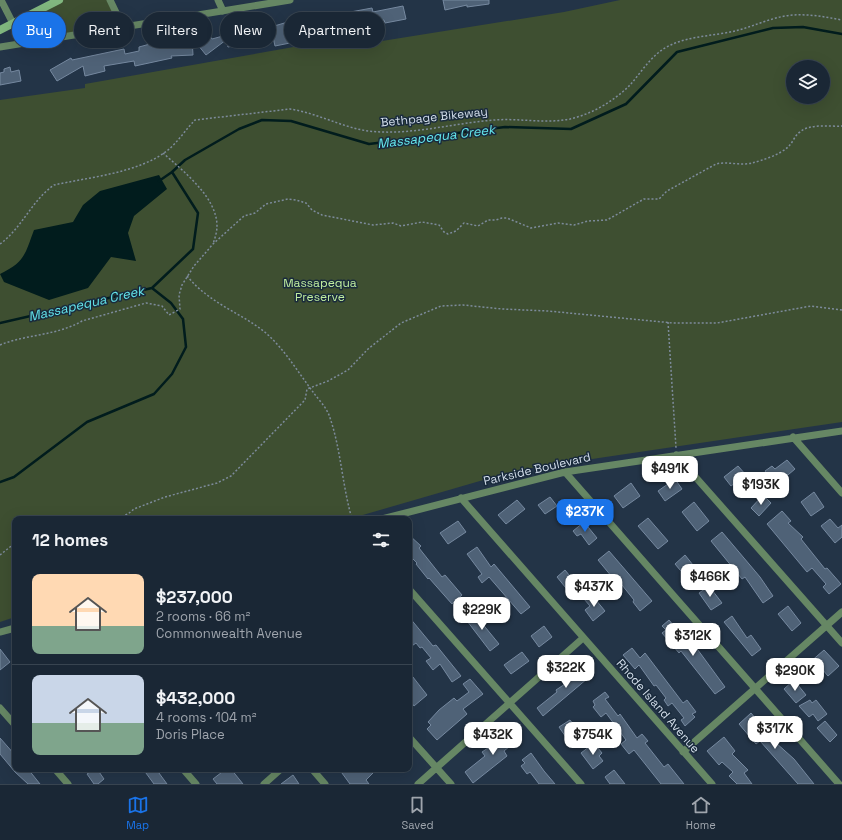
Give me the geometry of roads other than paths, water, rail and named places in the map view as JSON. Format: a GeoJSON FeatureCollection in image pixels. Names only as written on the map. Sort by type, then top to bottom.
{"type":"FeatureCollection","features":[{"type":"Feature","properties":{"kind":"street"},"geometry":{"type":"LineString","coordinates":[[1,0],[12,21]]}},
{"type":"Feature","properties":{"kind":"street"},"geometry":{"type":"LineString","coordinates":[[35,12],[59,0]]}},
{"type":"Feature","properties":{"kind":"street"},"geometry":{"type":"LineString","coordinates":[[110,0],[116,12]]}},
{"type":"Feature","properties":{"kind":"street"},"geometry":{"type":"LineString","coordinates":[[218,0],[223,11]]}},
{"type":"Feature","properties":{"kind":"street"},"geometry":{"type":"LineString","coordinates":[[134,24],[290,0]]}},
{"type":"Feature","properties":{"kind":"street"},"geometry":{"type":"LineString","coordinates":[[0,30],[12,24]]}},
{"type":"Feature","properties":{"kind":"street"},"geometry":{"type":"LineString","coordinates":[[0,47],[12,45]]}},
{"type":"Feature","properties":{"kind":"street","name":"Parkside Boulevard"},"geometry":{"type":"LineString","coordinates":[[393,516],[565,472],[842,431]]}},
{"type":"Feature","properties":{"kind":"street"},"geometry":{"type":"LineString","coordinates":[[793,438],[842,493]]}},
{"type":"Feature","properties":{"kind":"street"},"geometry":{"type":"LineString","coordinates":[[676,455],[842,643]]}},
{"type":"Feature","properties":{"kind":"street"},"geometry":{"type":"LineString","coordinates":[[565,472],[839,784]]}},
{"type":"Feature","properties":{"kind":"street","name":"Rhode Island Avenue"},"geometry":{"type":"LineString","coordinates":[[461,498],[712,784]]}},
{"type":"Feature","properties":{"kind":"street"},"geometry":{"type":"LineString","coordinates":[[412,592],[581,784]]}},
{"type":"Feature","properties":{"kind":"street"},"geometry":{"type":"LineString","coordinates":[[684,752],[842,612]]}},
{"type":"Feature","properties":{"kind":"street"},"geometry":{"type":"LineString","coordinates":[[0,632],[12,629]]}},
{"type":"Feature","properties":{"kind":"street"},"geometry":{"type":"LineString","coordinates":[[418,784],[583,638]]}},
{"type":"Feature","properties":{"kind":"street"},"geometry":{"type":"LineString","coordinates":[[0,708],[12,722]]}},
{"type":"Feature","properties":{"kind":"street"},"geometry":{"type":"LineString","coordinates":[[412,740],[451,784]]}},
{"type":"Feature","properties":{"kind":"street"},"geometry":{"type":"LineString","coordinates":[[58,772],[68,784]]}},
{"type":"Feature","properties":{"kind":"street"},"geometry":{"type":"LineString","coordinates":[[186,772],[196,784]]}},
{"type":"Feature","properties":{"kind":"street"},"geometry":{"type":"LineString","coordinates":[[264,784],[278,772]]}},
{"type":"Feature","properties":{"kind":"street"},"geometry":{"type":"LineString","coordinates":[[315,772],[325,784]]}},
{"type":"Feature","properties":{"kind":"waterway","name":"Massapequa Creek"},"geometry":{"type":"LineString","coordinates":[[0,323],[152,288],[193,249],[198,213],[172,172],[185,160],[239,129],[262,120],[291,121],[369,144],[505,127],[571,129],[626,104],[677,52],[773,28],[803,27],[842,34]]}},
{"type":"Feature","properties":{"kind":"waterway"},"geometry":{"type":"LineString","coordinates":[[159,181],[172,172]]}},
{"type":"Feature","properties":{"kind":"waterway"},"geometry":{"type":"LineString","coordinates":[[0,482],[14,477],[87,422],[154,394],[172,374],[186,347],[183,319],[171,303],[152,288]]}},
{"type":"Feature","properties":{"kind":"park label","name":"Massapequa Preserve"},"geometry":{"type":"Point","coordinates":[320,290]}}]}
